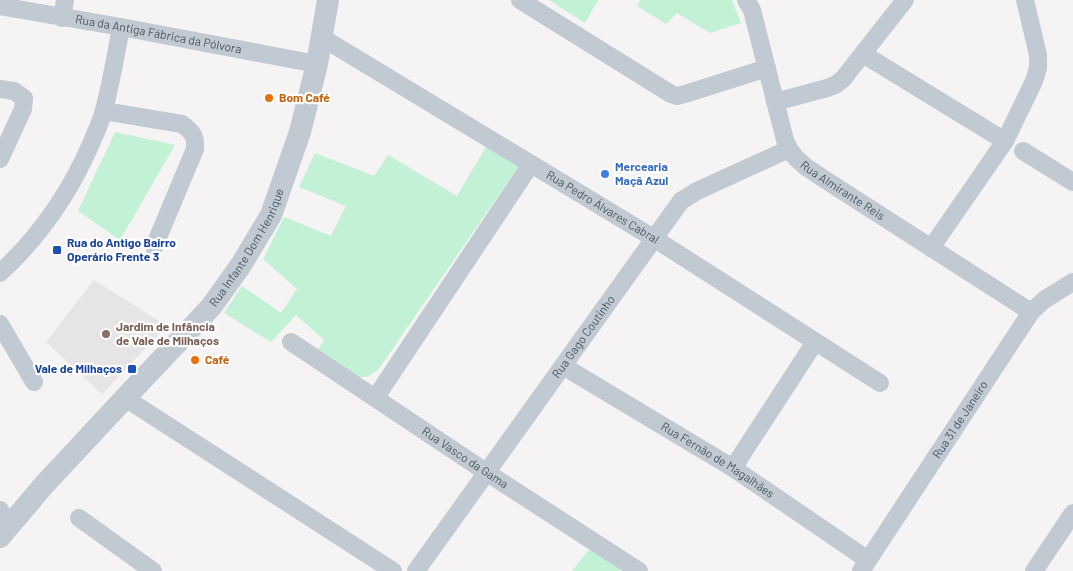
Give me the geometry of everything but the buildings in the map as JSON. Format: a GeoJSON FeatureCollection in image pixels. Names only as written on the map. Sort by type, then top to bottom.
{"type":"FeatureCollection","features":[{"type":"Feature","properties":{"kind":"street"},"geometry":{"type":"LineString","coordinates":[[62,18],[65,0]]}},
{"type":"Feature","properties":{"kind":"street","name":"Rua Infante Dom Henrique"},"geometry":{"type":"LineString","coordinates":[[3,524],[43,486],[211,307],[241,265],[271,215],[300,132],[317,64],[328,0]]}},
{"type":"Feature","properties":{"kind":"street"},"geometry":{"type":"LineString","coordinates":[[520,0],[677,96],[767,68]]}},
{"type":"Feature","properties":{"kind":"street","name":"Rua Almirante Reis"},"geometry":{"type":"LineString","coordinates":[[746,0],[752,10],[782,129],[789,149],[796,158],[806,167],[1031,312]]}},
{"type":"Feature","properties":{"kind":"street"},"geometry":{"type":"LineString","coordinates":[[775,102],[827,88],[843,79],[905,0]]}},
{"type":"Feature","properties":{"kind":"street"},"geometry":{"type":"LineString","coordinates":[[931,248],[1005,141],[1034,81],[1038,68],[1038,55],[1025,0]]}},
{"type":"Feature","properties":{"kind":"street","name":"Rua da Antiga Fábrica da Pólvora"},"geometry":{"type":"LineString","coordinates":[[0,6],[317,64]]}},
{"type":"Feature","properties":{"kind":"street"},"geometry":{"type":"LineString","coordinates":[[0,273],[38,233],[79,170],[104,112],[122,27]]}},
{"type":"Feature","properties":{"kind":"street","name":"Rua Pedro Álvares Cabral"},"geometry":{"type":"LineString","coordinates":[[322,37],[654,239],[880,384]]}},
{"type":"Feature","properties":{"kind":"street"},"geometry":{"type":"LineString","coordinates":[[863,54],[1005,141]]}},
{"type":"Feature","properties":{"kind":"street"},"geometry":{"type":"LineString","coordinates":[[0,89],[14,92],[24,98],[24,109],[0,159]]}},
{"type":"Feature","properties":{"kind":"street"},"geometry":{"type":"LineString","coordinates":[[104,112],[182,124],[191,131],[196,140],[196,149],[154,247]]}},
{"type":"Feature","properties":{"kind":"street","name":"Rua Gago Coutinho"},"geometry":{"type":"LineString","coordinates":[[416,571],[681,201],[691,194],[789,149]]}},
{"type":"Feature","properties":{"kind":"street"},"geometry":{"type":"LineString","coordinates":[[1023,151],[1073,182]]}},
{"type":"Feature","properties":{"kind":"street"},"geometry":{"type":"LineString","coordinates":[[376,397],[531,164]]}},
{"type":"Feature","properties":{"kind":"street","name":"Rua 31 de Janeiro"},"geometry":{"type":"LineString","coordinates":[[864,565],[1031,312],[1044,300],[1073,282]]}},
{"type":"Feature","properties":{"kind":"street"},"geometry":{"type":"LineString","coordinates":[[0,324],[34,382]]}},
{"type":"Feature","properties":{"kind":"street","name":"Rua Vasco da Gama"},"geometry":{"type":"LineString","coordinates":[[291,342],[639,571]]}},
{"type":"Feature","properties":{"kind":"street"},"geometry":{"type":"LineString","coordinates":[[733,468],[815,342]]}},
{"type":"Feature","properties":{"kind":"street","name":"Rua Fernão de Magalhães"},"geometry":{"type":"LineString","coordinates":[[563,366],[733,468],[864,565]]}},
{"type":"Feature","properties":{"kind":"street"},"geometry":{"type":"LineString","coordinates":[[125,398],[393,571]]}},
{"type":"Feature","properties":{"kind":"street"},"geometry":{"type":"LineString","coordinates":[[1034,571],[1073,513]]}},
{"type":"Feature","properties":{"kind":"street"},"geometry":{"type":"LineString","coordinates":[[79,518],[153,571]]}},
{"type":"Feature","properties":{"kind":"shaded area","name":"Jardim de Infância de Vale de Milhaços"},"geometry":{"type":"Polygon","coordinates":[[[94,280],[167,326],[102,394],[46,342],[94,280]]]}},
{"type":"Feature","properties":{"kind":"green space"},"geometry":{"type":"Polygon","coordinates":[[[549,0],[598,0],[585,23],[549,0]]]}},
{"type":"Feature","properties":{"kind":"green space"},"geometry":{"type":"Polygon","coordinates":[[[640,0],[732,0],[741,23],[710,33],[677,13],[666,24],[637,6],[640,0]]]}},
{"type":"Feature","properties":{"kind":"green space"},"geometry":{"type":"Polygon","coordinates":[[[115,132],[175,145],[120,240],[78,211],[115,132]]]}},
{"type":"Feature","properties":{"kind":"green space"},"geometry":{"type":"Polygon","coordinates":[[[487,145],[515,160],[518,167],[378,370],[367,377],[359,377],[318,349],[324,340],[296,315],[271,342],[224,313],[242,286],[281,313],[297,289],[263,259],[284,217],[331,236],[346,206],[299,187],[315,153],[374,176],[388,155],[457,196],[487,145]]]}},
{"type":"Feature","properties":{"kind":"green space"},"geometry":{"type":"Polygon","coordinates":[[[591,547],[623,566],[619,571],[572,571],[591,547]]]}},
{"type":"Feature","properties":{"kind":"place","name":"Bom Café"},"geometry":{"type":"Point","coordinates":[269,98]}},
{"type":"Feature","properties":{"kind":"place","name":"Mercearia Maçã Azul"},"geometry":{"type":"Point","coordinates":[605,174]}},
{"type":"Feature","properties":{"kind":"place","name":"Rua do Antigo Bairro Operário Frente 3"},"geometry":{"type":"Point","coordinates":[57,250]}},
{"type":"Feature","properties":{"kind":"place","name":"Jardim de Infância de Vale de Milhaços"},"geometry":{"type":"Point","coordinates":[106,334]}},
{"type":"Feature","properties":{"kind":"place","name":"Café"},"geometry":{"type":"Point","coordinates":[195,360]}},
{"type":"Feature","properties":{"kind":"place","name":"Vale de Milhaços"},"geometry":{"type":"Point","coordinates":[132,369]}}]}
